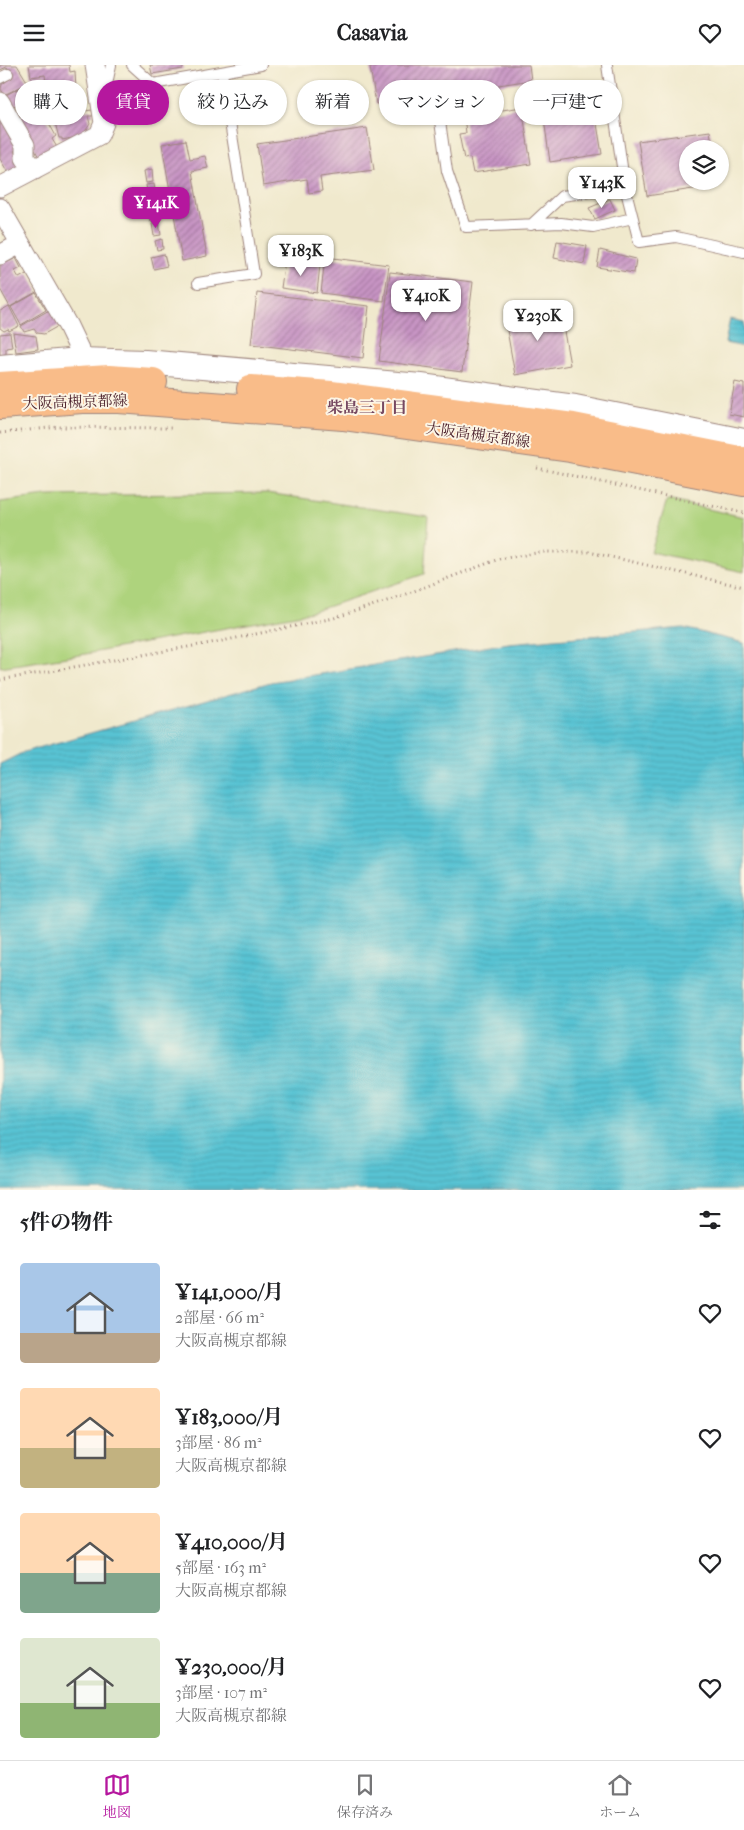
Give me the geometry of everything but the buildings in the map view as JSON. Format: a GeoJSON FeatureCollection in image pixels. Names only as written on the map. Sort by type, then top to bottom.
{"type":"FeatureCollection","features":[{"type":"Feature","properties":{"kind":"main road","name":"大阪高槻京都線"},"geometry":{"type":"LineString","coordinates":[[0,386],[109,379],[331,395],[573,427],[744,461]]}},
{"type":"Feature","properties":{"kind":"main road","name":"大阪高槻京都線"},"geometry":{"type":"LineString","coordinates":[[0,405],[73,399],[119,399],[343,416],[570,448],[744,482]]}},
{"type":"Feature","properties":{"kind":"street"},"geometry":{"type":"LineString","coordinates":[[95,65],[97,80]]}},
{"type":"Feature","properties":{"kind":"street"},"geometry":{"type":"LineString","coordinates":[[0,102],[24,145],[25,158],[35,169]]}},
{"type":"Feature","properties":{"kind":"street"},"geometry":{"type":"LineString","coordinates":[[2,180],[35,169],[99,135],[103,125]]}},
{"type":"Feature","properties":{"kind":"street"},"geometry":{"type":"LineString","coordinates":[[0,208],[68,326],[78,349],[80,360]]}},
{"type":"Feature","properties":{"kind":"street"},"geometry":{"type":"LineString","coordinates":[[0,255],[20,244]]}},
{"type":"Feature","properties":{"kind":"street"},"geometry":{"type":"LineString","coordinates":[[0,367],[80,360],[145,363],[421,385],[575,407],[744,441]]}},
{"type":"Feature","properties":{"kind":"lane"},"geometry":{"type":"LineString","coordinates":[[109,80],[111,65]]}},
{"type":"Feature","properties":{"kind":"lane"},"geometry":{"type":"LineString","coordinates":[[132,65],[153,83],[222,72],[244,66],[261,65]]}},
{"type":"Feature","properties":{"kind":"lane"},"geometry":{"type":"LineString","coordinates":[[607,65],[625,187],[639,242],[676,237],[744,252]]}},
{"type":"Feature","properties":{"kind":"lane"},"geometry":{"type":"LineString","coordinates":[[198,283],[254,274],[222,72]]}},
{"type":"Feature","properties":{"kind":"lane"},"geometry":{"type":"LineString","coordinates":[[441,125],[447,171],[466,227],[561,223],[593,227],[632,218]]}},
{"type":"Feature","properties":{"kind":"lane"},"geometry":{"type":"LineString","coordinates":[[531,225],[562,196],[625,187]]}},
{"type":"Feature","properties":{"kind":"path"},"geometry":{"type":"LineString","coordinates":[[0,433],[77,427],[182,428]]}},
{"type":"Feature","properties":{"kind":"path"},"geometry":{"type":"LineString","coordinates":[[536,468],[744,513]]}},
{"type":"Feature","properties":{"kind":"path"},"geometry":{"type":"LineString","coordinates":[[0,680],[222,641],[334,618],[390,600],[499,559],[543,552],[588,553],[744,587]]}},
{"type":"Feature","properties":{"kind":"green space"},"geometry":{"type":"Polygon","coordinates":[[[267,493],[428,517],[424,574],[312,612],[80,655],[0,667],[0,502],[46,496],[267,493]]]}},
{"type":"Feature","properties":{"kind":"green space"},"geometry":{"type":"Polygon","coordinates":[[[667,500],[744,517],[744,572],[651,552],[667,500]]]}},
{"type":"Feature","properties":{"kind":"water"},"geometry":{"type":"Polygon","coordinates":[[[730,319],[744,322],[744,347],[725,343],[730,319]]]}},
{"type":"Feature","properties":{"kind":"water"},"geometry":{"type":"Polygon","coordinates":[[[683,628],[744,643],[744,1190],[0,1190],[0,764],[24,752],[271,682],[509,643],[683,628]]]}},
{"type":"Feature","properties":{"kind":"district","name":"柴島三丁目"},"geometry":{"type":"Point","coordinates":[367,407]}}]}
